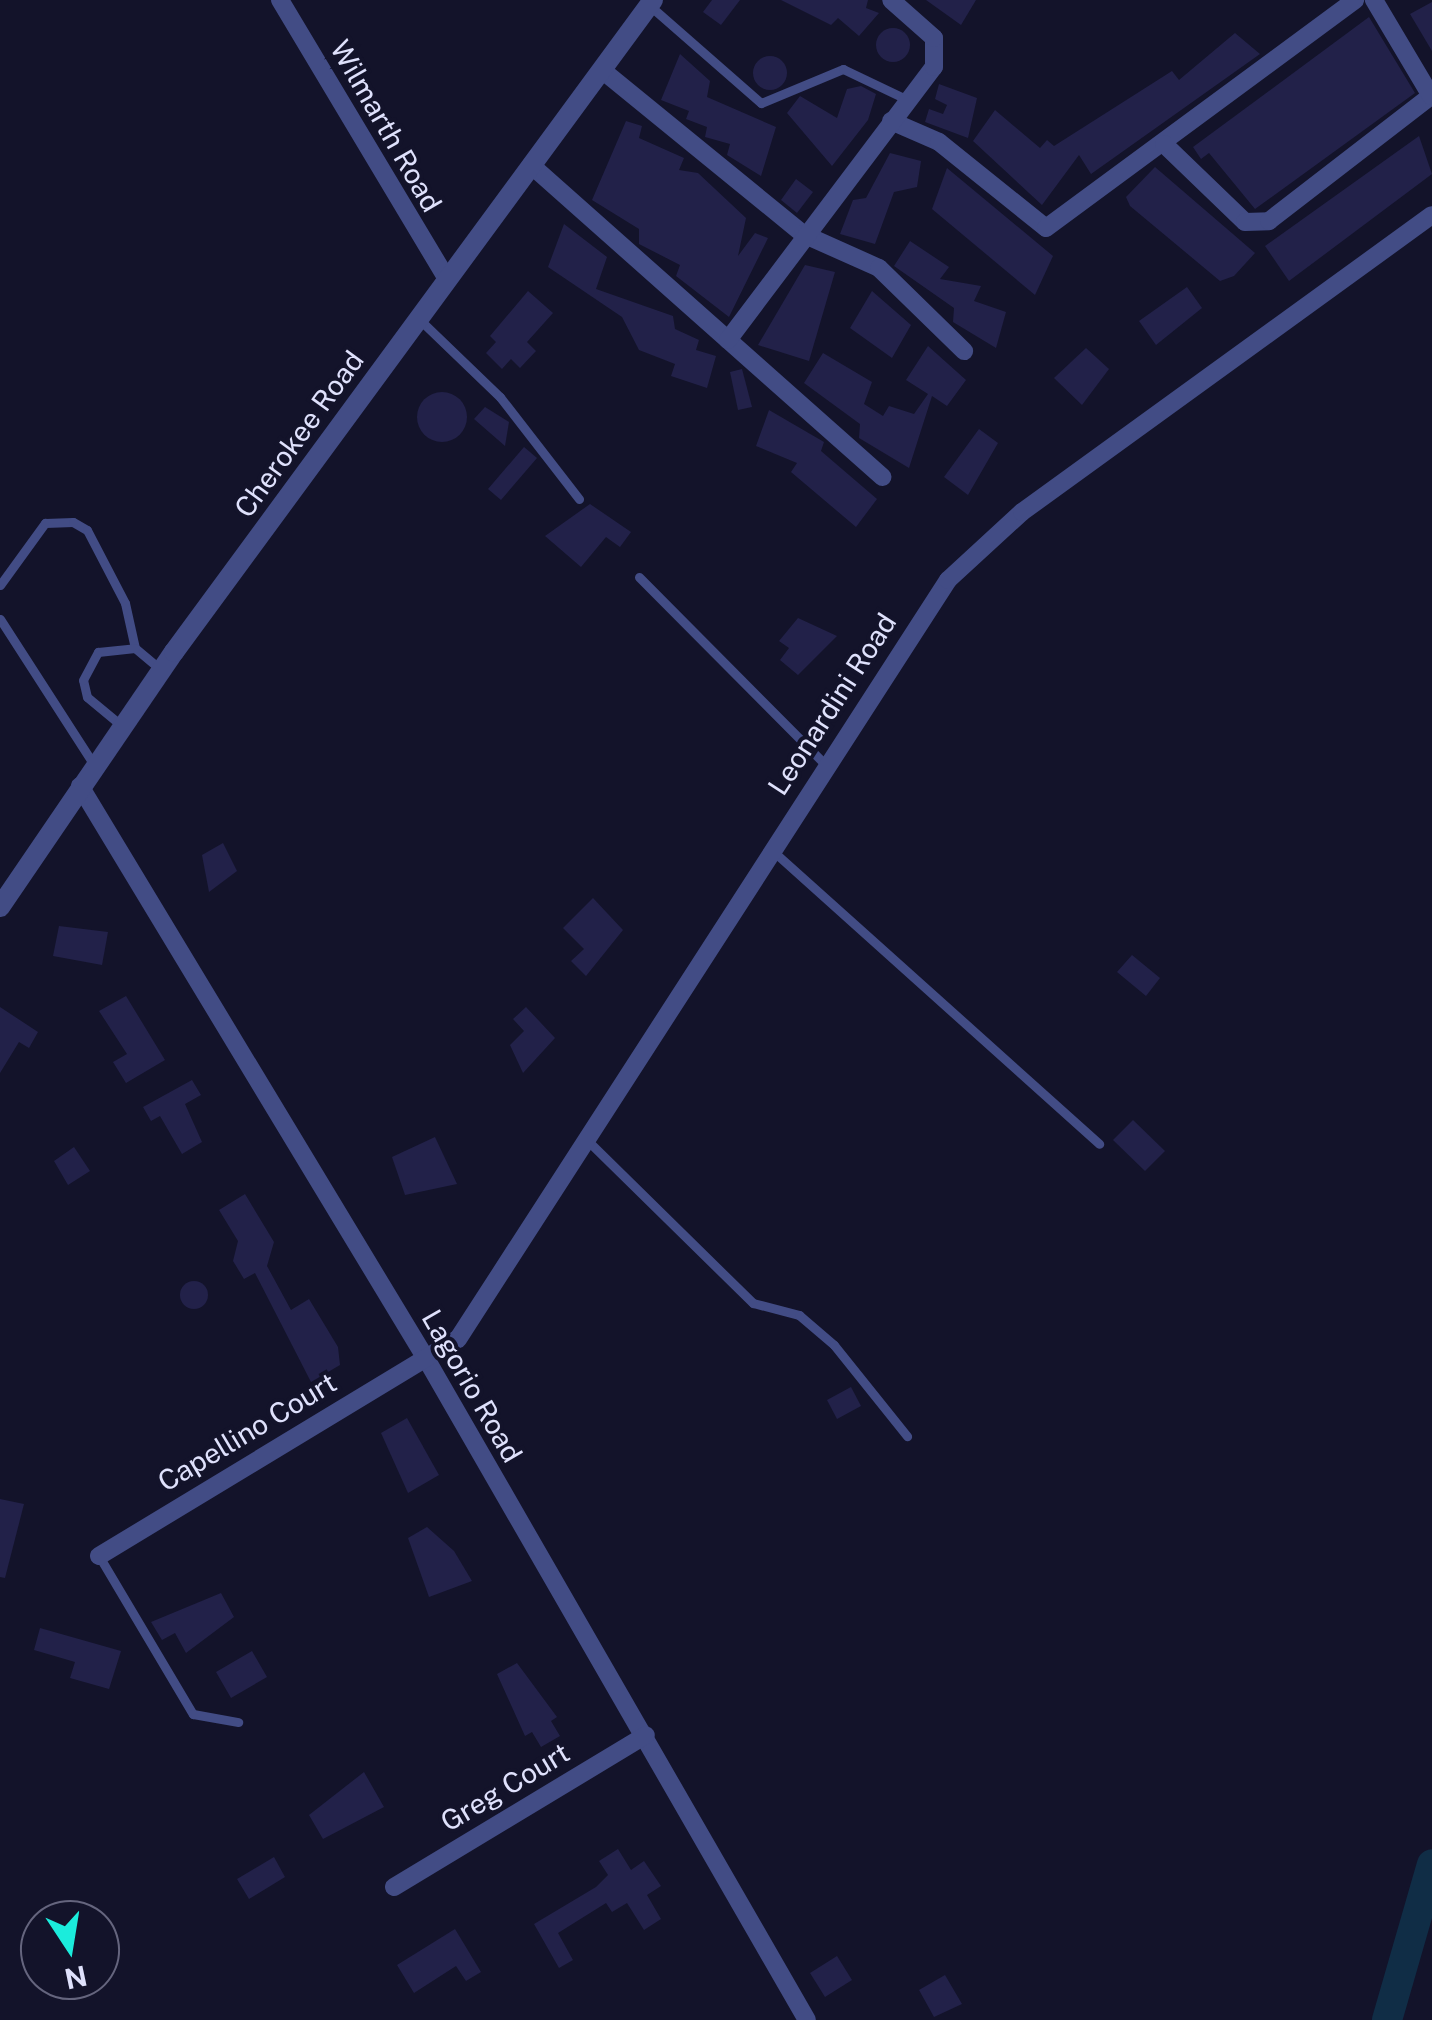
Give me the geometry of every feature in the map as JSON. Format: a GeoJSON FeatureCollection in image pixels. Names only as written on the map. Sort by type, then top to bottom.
{"type":"FeatureCollection","features":[{"type":"Feature","properties":{"kind":"street","name":"Wilmarth Road"},"geometry":{"type":"LineString","coordinates":[[280,0],[447,278]]}},
{"type":"Feature","properties":{"kind":"street"},"geometry":{"type":"LineString","coordinates":[[728,340],[803,234],[908,100],[938,47],[891,0]]}},
{"type":"Feature","properties":{"kind":"street"},"geometry":{"type":"LineString","coordinates":[[891,122],[938,142],[1046,228],[1355,0]]}},
{"type":"Feature","properties":{"kind":"street"},"geometry":{"type":"LineString","coordinates":[[1164,144],[1245,222],[1284,210],[1431,96],[1374,0]]}},
{"type":"Feature","properties":{"kind":"street","name":"Cherokee Road"},"geometry":{"type":"LineString","coordinates":[[0,907],[161,670],[651,3]]}},
{"type":"Feature","properties":{"kind":"street"},"geometry":{"type":"LineString","coordinates":[[602,70],[803,234],[879,268],[964,351]]}},
{"type":"Feature","properties":{"kind":"street"},"geometry":{"type":"LineString","coordinates":[[531,165],[882,477]]}},
{"type":"Feature","properties":{"kind":"street","name":"Leonardini Road"},"geometry":{"type":"LineString","coordinates":[[428,1362],[458,1338],[948,580],[984,544],[1432,215]]}},
{"type":"Feature","properties":{"kind":"street","name":"Lagorio Road"},"geometry":{"type":"LineString","coordinates":[[80,786],[428,1362],[807,2020]]}},
{"type":"Feature","properties":{"kind":"street","name":"Capellino Court"},"geometry":{"type":"LineString","coordinates":[[98,1556],[428,1362]]}},
{"type":"Feature","properties":{"kind":"street","name":"Greg Court"},"geometry":{"type":"LineString","coordinates":[[394,1887],[646,1735]]}},
{"type":"Feature","properties":{"kind":"lane"},"geometry":{"type":"LineString","coordinates":[[651,3],[761,102],[843,68],[908,100]]}},
{"type":"Feature","properties":{"kind":"lane"},"geometry":{"type":"LineString","coordinates":[[418,319],[500,398],[579,499]]}},
{"type":"Feature","properties":{"kind":"lane"},"geometry":{"type":"LineString","coordinates":[[0,585],[45,523],[72,522],[87,530],[125,602],[135,648],[161,670]]}},
{"type":"Feature","properties":{"kind":"lane"},"geometry":{"type":"LineString","coordinates":[[639,577],[826,765]]}},
{"type":"Feature","properties":{"kind":"lane"},"geometry":{"type":"LineString","coordinates":[[0,620],[94,765]]}},
{"type":"Feature","properties":{"kind":"lane"},"geometry":{"type":"LineString","coordinates":[[122,726],[88,697],[83,680],[98,652],[135,648]]}},
{"type":"Feature","properties":{"kind":"lane"},"geometry":{"type":"LineString","coordinates":[[772,849],[1099,1144]]}},
{"type":"Feature","properties":{"kind":"lane"},"geometry":{"type":"LineString","coordinates":[[588,1140],[753,1302],[799,1315],[834,1344],[907,1436]]}},
{"type":"Feature","properties":{"kind":"lane"},"geometry":{"type":"LineString","coordinates":[[98,1556],[194,1714],[238,1722]]}},
{"type":"Feature","properties":{"kind":"building"},"geometry":{"type":"Polygon","coordinates":[[[712,0],[740,0],[721,25],[703,12],[712,0]]]}},
{"type":"Feature","properties":{"kind":"building"},"geometry":{"type":"Polygon","coordinates":[[[781,0],[868,0],[866,8],[879,13],[859,36],[838,18],[831,25],[781,0]]]}},
{"type":"Feature","properties":{"kind":"building"},"geometry":{"type":"Polygon","coordinates":[[[926,0],[976,0],[961,25],[926,0]]]}},
{"type":"Feature","properties":{"kind":"building"},"geometry":{"type":"Polygon","coordinates":[[[1432,2],[1432,51],[1410,14],[1432,2]]]}},
{"type":"Feature","properties":{"kind":"building"},"geometry":{"type":"Polygon","coordinates":[[[1369,17],[1415,93],[1255,209],[1209,153],[1201,159],[1193,147],[1369,17]]]}},
{"type":"Feature","properties":{"kind":"building"},"geometry":{"type":"Polygon","coordinates":[[[893,28],[905,33],[910,45],[905,57],[893,62],[881,57],[876,45],[881,33],[893,28]]]}},
{"type":"Feature","properties":{"kind":"building"},"geometry":{"type":"Polygon","coordinates":[[[1235,33],[1260,54],[1091,174],[1079,155],[1042,205],[973,141],[995,110],[1040,148],[1047,140],[1054,146],[1172,71],[1179,80],[1235,33]]]}},
{"type":"Feature","properties":{"kind":"building"},"geometry":{"type":"Polygon","coordinates":[[[680,54],[710,81],[707,97],[776,127],[761,176],[727,155],[730,144],[705,137],[707,127],[686,119],[689,111],[661,100],[680,54]]]}},
{"type":"Feature","properties":{"kind":"building"},"geometry":{"type":"Polygon","coordinates":[[[770,56],[782,61],[787,73],[782,85],[770,90],[758,85],[753,73],[758,61],[770,56]]]}},
{"type":"Feature","properties":{"kind":"building"},"geometry":{"type":"Polygon","coordinates":[[[939,84],[977,98],[968,138],[925,122],[929,109],[943,114],[947,105],[935,99],[939,84]]]}},
{"type":"Feature","properties":{"kind":"building"},"geometry":{"type":"Polygon","coordinates":[[[861,86],[876,94],[868,120],[832,166],[787,113],[800,96],[837,118],[847,89],[861,86]]]}},
{"type":"Feature","properties":{"kind":"building"},"geometry":{"type":"Polygon","coordinates":[[[626,121],[642,126],[639,138],[684,158],[679,170],[698,173],[746,218],[738,256],[755,233],[768,238],[729,317],[676,276],[680,265],[639,244],[639,229],[592,200],[626,121]]]}},
{"type":"Feature","properties":{"kind":"building"},"geometry":{"type":"Polygon","coordinates":[[[1419,136],[1432,174],[1289,281],[1265,246],[1419,136]]]}},
{"type":"Feature","properties":{"kind":"building"},"geometry":{"type":"Polygon","coordinates":[[[890,153],[921,161],[917,187],[894,192],[875,244],[840,234],[853,200],[866,198],[890,153]]]}},
{"type":"Feature","properties":{"kind":"building"},"geometry":{"type":"Polygon","coordinates":[[[1155,167],[1255,253],[1234,276],[1220,281],[1130,206],[1126,197],[1155,167]]]}},
{"type":"Feature","properties":{"kind":"building"},"geometry":{"type":"Polygon","coordinates":[[[947,168],[1053,256],[1035,295],[932,209],[947,168]]]}},
{"type":"Feature","properties":{"kind":"building"},"geometry":{"type":"Polygon","coordinates":[[[796,179],[813,192],[797,213],[781,200],[796,179]]]}},
{"type":"Feature","properties":{"kind":"building"},"geometry":{"type":"Polygon","coordinates":[[[564,224],[607,257],[596,289],[673,316],[675,329],[699,340],[696,350],[716,356],[707,388],[671,376],[675,364],[639,350],[622,317],[548,267],[564,224]]]}},
{"type":"Feature","properties":{"kind":"building"},"geometry":{"type":"Polygon","coordinates":[[[910,241],[949,267],[940,279],[981,286],[974,301],[1006,312],[996,348],[953,322],[954,308],[894,266],[910,241]]]}},
{"type":"Feature","properties":{"kind":"building"},"geometry":{"type":"Polygon","coordinates":[[[805,265],[835,272],[809,361],[758,345],[805,265]]]}},
{"type":"Feature","properties":{"kind":"building"},"geometry":{"type":"Polygon","coordinates":[[[1187,287],[1202,308],[1156,345],[1139,321],[1187,287]]]}},
{"type":"Feature","properties":{"kind":"building"},"geometry":{"type":"Polygon","coordinates":[[[528,291],[553,313],[527,342],[536,351],[520,368],[511,359],[502,369],[486,353],[496,342],[490,336],[528,291]]]}},
{"type":"Feature","properties":{"kind":"building"},"geometry":{"type":"Polygon","coordinates":[[[872,291],[911,325],[892,358],[850,328],[872,291]]]}},
{"type":"Feature","properties":{"kind":"building"},"geometry":{"type":"Polygon","coordinates":[[[928,346],[966,380],[947,406],[932,396],[909,468],[859,438],[860,424],[804,383],[823,353],[872,382],[864,404],[883,416],[889,406],[914,414],[928,394],[906,380],[928,346]]]}},
{"type":"Feature","properties":{"kind":"building"},"geometry":{"type":"Polygon","coordinates":[[[1086,348],[1109,369],[1082,405],[1054,378],[1086,348]]]}},
{"type":"Feature","properties":{"kind":"building"},"geometry":{"type":"Polygon","coordinates":[[[742,369],[752,407],[738,410],[730,372],[742,369]]]}},
{"type":"Feature","properties":{"kind":"building"},"geometry":{"type":"Polygon","coordinates":[[[442,392],[460,399],[467,417],[460,435],[442,442],[424,435],[417,417],[424,399],[442,392]]]}},
{"type":"Feature","properties":{"kind":"building"},"geometry":{"type":"Polygon","coordinates":[[[485,407],[509,422],[505,446],[474,419],[485,407]]]}},
{"type":"Feature","properties":{"kind":"building"},"geometry":{"type":"Polygon","coordinates":[[[769,410],[824,442],[821,451],[877,499],[856,527],[791,472],[797,463],[756,446],[769,410]]]}},
{"type":"Feature","properties":{"kind":"building"},"geometry":{"type":"Polygon","coordinates":[[[979,429],[998,443],[968,495],[944,477],[979,429]]]}},
{"type":"Feature","properties":{"kind":"building"},"geometry":{"type":"Polygon","coordinates":[[[524,447],[537,458],[501,500],[488,489],[524,447]]]}},
{"type":"Feature","properties":{"kind":"building"},"geometry":{"type":"Polygon","coordinates":[[[590,504],[631,532],[620,547],[606,537],[581,567],[545,536],[590,504]]]}},
{"type":"Feature","properties":{"kind":"building"},"geometry":{"type":"Polygon","coordinates":[[[798,618],[837,636],[798,675],[780,660],[789,648],[779,641],[798,618]]]}},
{"type":"Feature","properties":{"kind":"building"},"geometry":{"type":"Polygon","coordinates":[[[223,843],[237,871],[209,892],[202,855],[223,843]]]}},
{"type":"Feature","properties":{"kind":"building"},"geometry":{"type":"Polygon","coordinates":[[[593,898],[623,930],[586,976],[571,961],[584,949],[563,928],[593,898]]]}},
{"type":"Feature","properties":{"kind":"building"},"geometry":{"type":"Polygon","coordinates":[[[59,926],[108,932],[102,965],[53,956],[59,926]]]}},
{"type":"Feature","properties":{"kind":"building"},"geometry":{"type":"Polygon","coordinates":[[[1132,955],[1160,978],[1146,996],[1117,972],[1132,955]]]}},
{"type":"Feature","properties":{"kind":"building"},"geometry":{"type":"Polygon","coordinates":[[[126,996],[165,1060],[126,1083],[113,1062],[127,1054],[99,1011],[126,996]]]}},
{"type":"Feature","properties":{"kind":"building"},"geometry":{"type":"Polygon","coordinates":[[[0,1007],[38,1032],[29,1048],[19,1042],[0,1073],[0,1007]]]}},
{"type":"Feature","properties":{"kind":"building"},"geometry":{"type":"Polygon","coordinates":[[[526,1007],[555,1038],[523,1073],[510,1045],[524,1031],[513,1019],[526,1007]]]}},
{"type":"Feature","properties":{"kind":"building"},"geometry":{"type":"Polygon","coordinates":[[[192,1080],[201,1095],[185,1104],[202,1142],[182,1154],[160,1116],[151,1121],[143,1107],[192,1080]]]}},
{"type":"Feature","properties":{"kind":"building"},"geometry":{"type":"Polygon","coordinates":[[[1133,1120],[1165,1151],[1145,1171],[1113,1140],[1133,1120]]]}},
{"type":"Feature","properties":{"kind":"building"},"geometry":{"type":"Polygon","coordinates":[[[435,1137],[457,1184],[405,1195],[392,1157],[435,1137]]]}},
{"type":"Feature","properties":{"kind":"building"},"geometry":{"type":"Polygon","coordinates":[[[74,1147],[90,1171],[68,1185],[54,1161],[74,1147]]]}},
{"type":"Feature","properties":{"kind":"building"},"geometry":{"type":"Polygon","coordinates":[[[245,1194],[274,1242],[267,1266],[291,1310],[309,1299],[338,1347],[340,1365],[311,1382],[255,1273],[244,1279],[233,1261],[238,1241],[219,1210],[245,1194]]]}},
{"type":"Feature","properties":{"kind":"building"},"geometry":{"type":"Polygon","coordinates":[[[194,1281],[204,1285],[208,1295],[204,1305],[194,1309],[184,1305],[180,1295],[184,1285],[194,1281]]]}},
{"type":"Feature","properties":{"kind":"building"},"geometry":{"type":"Polygon","coordinates":[[[851,1387],[861,1406],[837,1419],[827,1400],[851,1387]]]}},
{"type":"Feature","properties":{"kind":"building"},"geometry":{"type":"Polygon","coordinates":[[[407,1418],[439,1475],[408,1493],[381,1433],[407,1418]]]}},
{"type":"Feature","properties":{"kind":"building"},"geometry":{"type":"Polygon","coordinates":[[[0,1499],[24,1504],[5,1578],[0,1577],[0,1499]]]}},
{"type":"Feature","properties":{"kind":"building"},"geometry":{"type":"Polygon","coordinates":[[[427,1527],[454,1551],[472,1581],[429,1597],[408,1538],[427,1527]]]}},
{"type":"Feature","properties":{"kind":"building"},"geometry":{"type":"Polygon","coordinates":[[[221,1593],[234,1617],[186,1653],[175,1633],[162,1640],[151,1622],[221,1593]]]}},
{"type":"Feature","properties":{"kind":"building"},"geometry":{"type":"Polygon","coordinates":[[[40,1628],[121,1651],[109,1689],[70,1678],[75,1662],[34,1650],[40,1628]]]}},
{"type":"Feature","properties":{"kind":"building"},"geometry":{"type":"Polygon","coordinates":[[[252,1651],[267,1677],[231,1698],[216,1672],[252,1651]]]}},
{"type":"Feature","properties":{"kind":"building"},"geometry":{"type":"Polygon","coordinates":[[[517,1663],[557,1717],[551,1721],[560,1736],[541,1747],[532,1732],[525,1736],[497,1674],[517,1663]]]}},
{"type":"Feature","properties":{"kind":"building"},"geometry":{"type":"Polygon","coordinates":[[[364,1772],[384,1807],[323,1839],[309,1815],[364,1772]]]}},
{"type":"Feature","properties":{"kind":"building"},"geometry":{"type":"Polygon","coordinates":[[[618,1849],[631,1870],[644,1861],[661,1886],[647,1895],[661,1919],[644,1930],[627,1903],[612,1912],[606,1903],[558,1933],[573,1960],[559,1968],[534,1924],[596,1887],[608,1875],[599,1861],[618,1849]]]}},
{"type":"Feature","properties":{"kind":"building"},"geometry":{"type":"Polygon","coordinates":[[[274,1857],[285,1877],[249,1899],[237,1879],[274,1857]]]}},
{"type":"Feature","properties":{"kind":"building"},"geometry":{"type":"Polygon","coordinates":[[[455,1929],[481,1972],[466,1981],[456,1966],[414,1993],[397,1965],[455,1929]]]}},
{"type":"Feature","properties":{"kind":"building"},"geometry":{"type":"Polygon","coordinates":[[[837,1956],[852,1980],[825,1997],[810,1973],[837,1956]]]}},
{"type":"Feature","properties":{"kind":"building"},"geometry":{"type":"Polygon","coordinates":[[[945,1975],[962,2004],[934,2017],[919,1990],[945,1975]]]}},
{"type":"Feature","properties":{"kind":"waterway"},"geometry":{"type":"LineString","coordinates":[[1387,2020],[1432,1864]]}}]}
